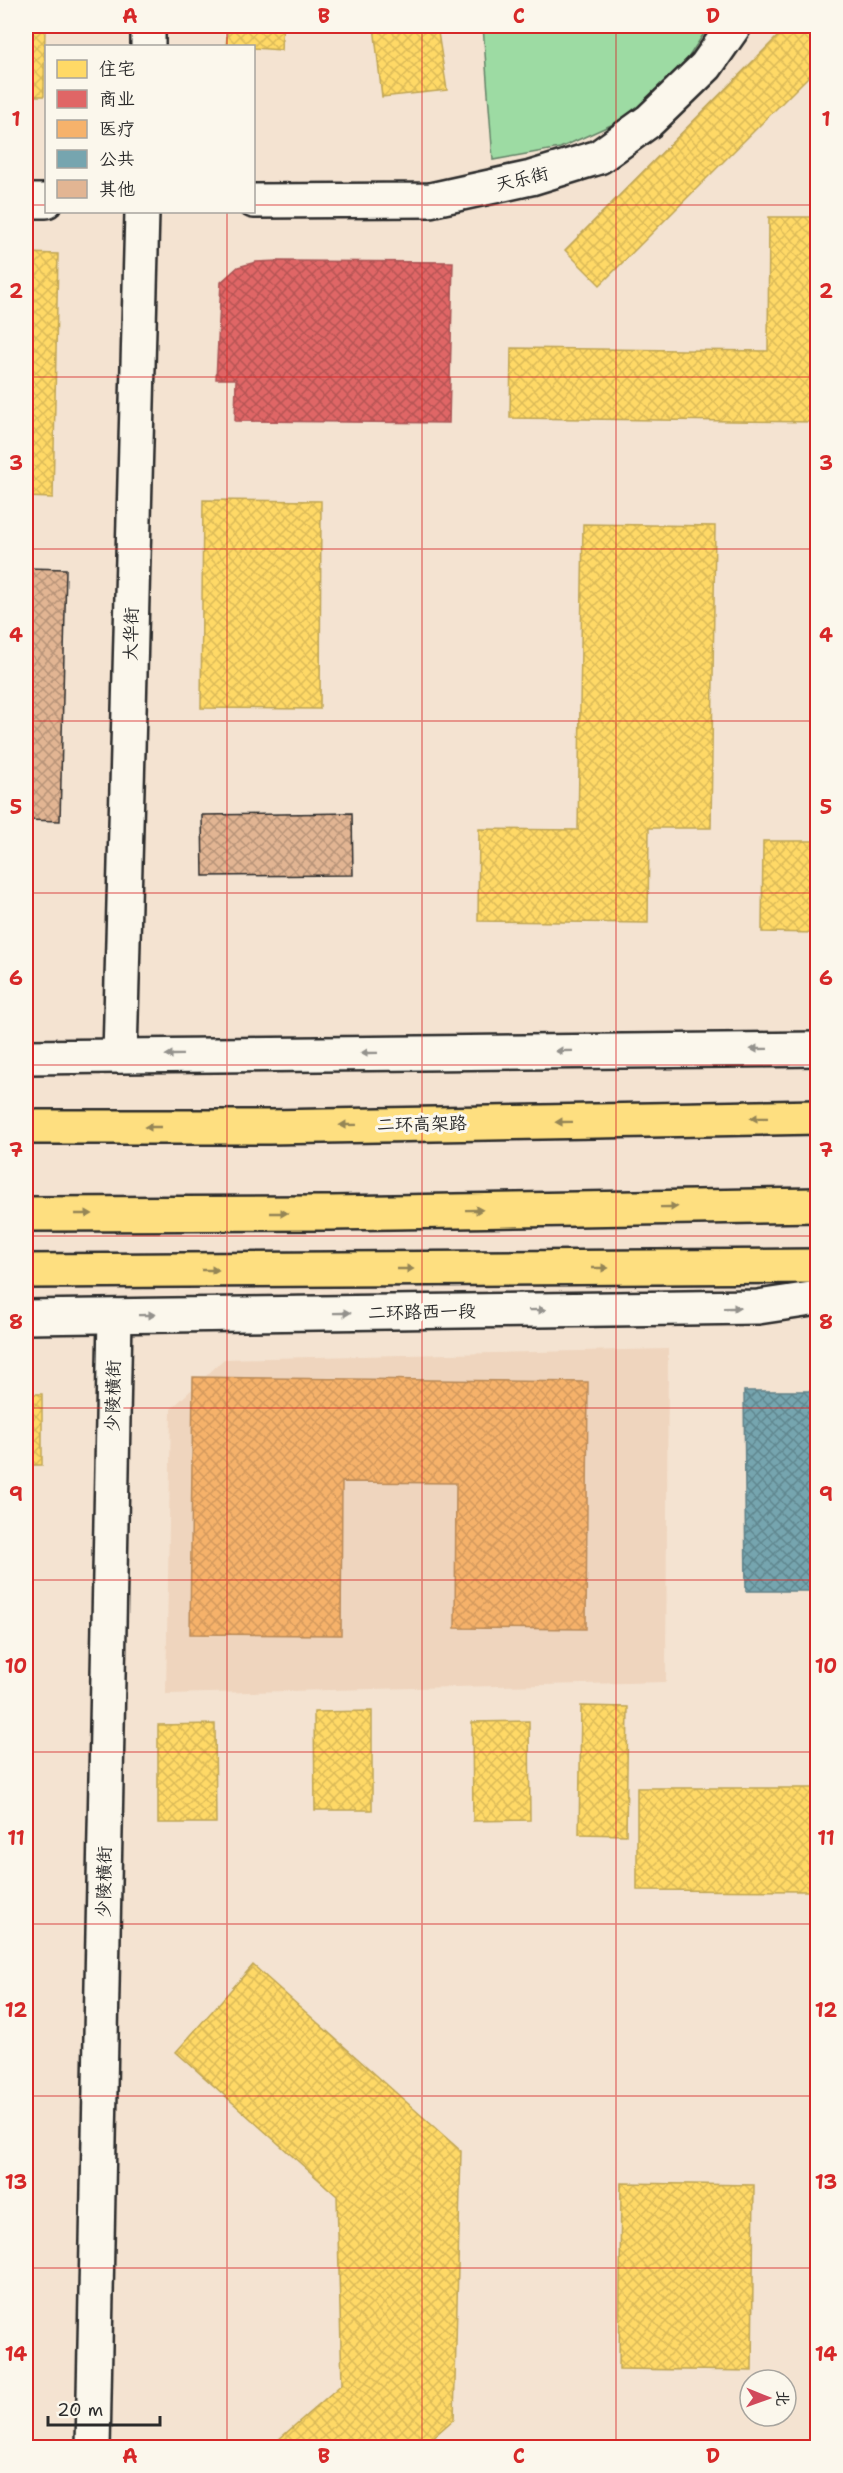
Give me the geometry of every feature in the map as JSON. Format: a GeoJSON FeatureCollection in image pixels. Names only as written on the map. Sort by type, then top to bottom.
{"type":"FeatureCollection","features":[{"type":"Feature","properties":{"kind":"highway","name":"二环高架路"},"geometry":{"type":"LineString","coordinates":[[26,1127],[269,1127],[818,1117]]}},
{"type":"Feature","properties":{"kind":"highway"},"geometry":{"type":"LineString","coordinates":[[26,1214],[331,1213],[818,1205]]}},
{"type":"Feature","properties":{"kind":"highway"},"geometry":{"type":"LineString","coordinates":[[26,1271],[818,1266]]}},
{"type":"Feature","properties":{"kind":"street"},"geometry":{"type":"LineString","coordinates":[[148,26],[148,45]]}},
{"type":"Feature","properties":{"kind":"street","name":"天乐街"},"geometry":{"type":"LineString","coordinates":[[255,201],[430,201],[531,178],[599,157],[649,121],[681,90],[705,66],[734,26]]}},
{"type":"Feature","properties":{"kind":"street"},"geometry":{"type":"LineString","coordinates":[[26,201],[45,201]]}},
{"type":"Feature","properties":{"kind":"street","name":"大华街"},"geometry":{"type":"LineString","coordinates":[[120,1056],[142,213]]}},
{"type":"Feature","properties":{"kind":"street"},"geometry":{"type":"LineString","coordinates":[[26,1057],[818,1049]]}},
{"type":"Feature","properties":{"kind":"street","name":"二环路西一段"},"geometry":{"type":"LineString","coordinates":[[26,1317],[758,1307],[818,1298]]}},
{"type":"Feature","properties":{"kind":"street","name":"少陵横街"},"geometry":{"type":"LineString","coordinates":[[93,2448],[115,1316]]}},
{"type":"Feature","properties":{"kind":"shaded area"},"geometry":{"type":"Polygon","coordinates":[[[668,1349],[666,1682],[166,1694],[171,1409],[224,1359],[668,1349]]]}},
{"type":"Feature","properties":{"kind":"green space"},"geometry":{"type":"Polygon","coordinates":[[[483,26],[709,26],[684,64],[631,116],[560,148],[493,160],[483,26]]]}},
{"type":"Feature","properties":{"kind":"building: 住宅"},"geometry":{"type":"Polygon","coordinates":[[[26,26],[45,26],[44,96],[26,96],[26,26]]]}},
{"type":"Feature","properties":{"kind":"building: 住宅"},"geometry":{"type":"Polygon","coordinates":[[[228,26],[283,26],[281,50],[255,48],[255,45],[226,45],[228,26]]]}},
{"type":"Feature","properties":{"kind":"building: 住宅"},"geometry":{"type":"Polygon","coordinates":[[[374,26],[437,26],[447,90],[382,97],[374,26]]]}},
{"type":"Feature","properties":{"kind":"building: 住宅"},"geometry":{"type":"Polygon","coordinates":[[[788,26],[818,26],[818,67],[600,285],[565,250],[788,26]]]}},
{"type":"Feature","properties":{"kind":"building: 住宅"},"geometry":{"type":"Polygon","coordinates":[[[769,217],[818,217],[818,422],[510,418],[511,348],[768,351],[769,217]]]}},
{"type":"Feature","properties":{"kind":"building: 住宅"},"geometry":{"type":"Polygon","coordinates":[[[26,253],[58,254],[53,498],[26,497],[26,253]]]}},
{"type":"Feature","properties":{"kind":"building: 住宅"},"geometry":{"type":"Polygon","coordinates":[[[203,500],[321,501],[320,709],[201,708],[203,500]]]}},
{"type":"Feature","properties":{"kind":"building: 住宅"},"geometry":{"type":"Polygon","coordinates":[[[583,524],[715,526],[711,828],[649,828],[648,923],[478,921],[479,829],[578,830],[583,524]]]}},
{"type":"Feature","properties":{"kind":"building: 住宅"},"geometry":{"type":"Polygon","coordinates":[[[763,841],[818,841],[818,933],[762,932],[763,841]]]}},
{"type":"Feature","properties":{"kind":"building: 住宅"},"geometry":{"type":"Polygon","coordinates":[[[26,1394],[42,1394],[42,1465],[26,1465],[26,1394]]]}},
{"type":"Feature","properties":{"kind":"building: 住宅"},"geometry":{"type":"Polygon","coordinates":[[[581,1706],[628,1707],[626,1835],[579,1834],[581,1706]]]}},
{"type":"Feature","properties":{"kind":"building: 住宅"},"geometry":{"type":"Polygon","coordinates":[[[372,1711],[372,1810],[315,1810],[314,1712],[372,1711]]]}},
{"type":"Feature","properties":{"kind":"building: 住宅"},"geometry":{"type":"Polygon","coordinates":[[[529,1721],[530,1820],[473,1821],[472,1722],[529,1721]]]}},
{"type":"Feature","properties":{"kind":"building: 住宅"},"geometry":{"type":"Polygon","coordinates":[[[215,1724],[216,1823],[158,1823],[158,1725],[215,1724]]]}},
{"type":"Feature","properties":{"kind":"building: 住宅"},"geometry":{"type":"Polygon","coordinates":[[[637,1788],[818,1788],[818,1891],[637,1890],[637,1788]]]}},
{"type":"Feature","properties":{"kind":"building: 住宅"},"geometry":{"type":"Polygon","coordinates":[[[253,1965],[461,2151],[454,2419],[421,2448],[269,2448],[342,2384],[337,2196],[176,2052],[253,1965]]]}},
{"type":"Feature","properties":{"kind":"building: 住宅"},"geometry":{"type":"Polygon","coordinates":[[[818,1987],[818,2147],[815,2147],[818,1987]]]}},
{"type":"Feature","properties":{"kind":"building: 住宅"},"geometry":{"type":"Polygon","coordinates":[[[621,2183],[754,2185],[752,2368],[738,2368],[738,2371],[619,2369],[621,2183]]]}},
{"type":"Feature","properties":{"kind":"building: 商业"},"geometry":{"type":"Polygon","coordinates":[[[256,262],[453,262],[449,423],[235,421],[236,379],[216,379],[221,282],[238,267],[256,262]]]}},
{"type":"Feature","properties":{"kind":"building: 医疗"},"geometry":{"type":"Polygon","coordinates":[[[193,1377],[588,1382],[586,1629],[455,1628],[456,1483],[342,1482],[341,1635],[190,1634],[193,1377]]]}},
{"type":"Feature","properties":{"kind":"building: 公共"},"geometry":{"type":"Polygon","coordinates":[[[744,1391],[818,1391],[818,1591],[746,1591],[744,1391]]]}},
{"type":"Feature","properties":{"kind":"building: 其他"},"geometry":{"type":"Polygon","coordinates":[[[26,568],[66,569],[60,821],[26,820],[26,568]]]}},
{"type":"Feature","properties":{"kind":"building: 其他"},"geometry":{"type":"Polygon","coordinates":[[[352,813],[353,875],[203,876],[202,815],[352,813]]]}}]}
